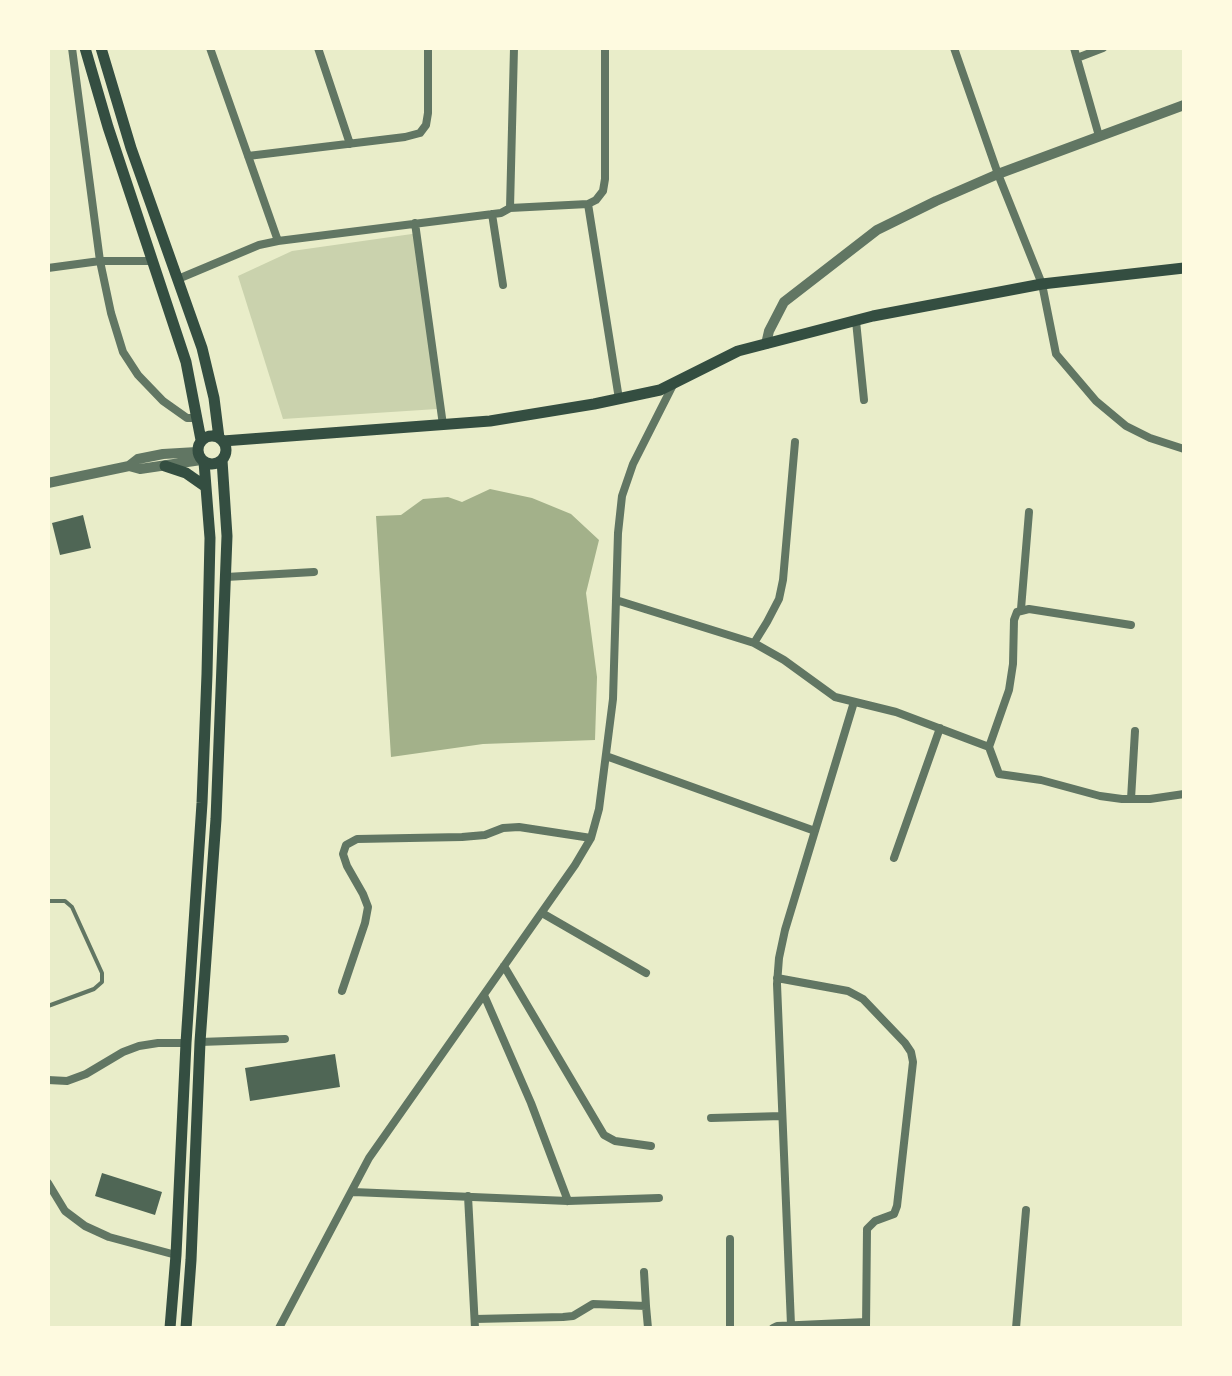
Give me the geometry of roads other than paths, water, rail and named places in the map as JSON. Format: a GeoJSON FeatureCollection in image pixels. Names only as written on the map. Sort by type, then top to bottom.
{"type":"FeatureCollection","features":[{"type":"Feature","properties":{"kind":"main road"},"geometry":{"type":"LineString","coordinates":[[85,48],[186,362],[198,418],[210,538],[202,803],[170,1328]]}},
{"type":"Feature","properties":{"kind":"main road"},"geometry":{"type":"LineString","coordinates":[[101,48],[131,148],[202,348],[221,439],[226,447],[222,460],[227,522],[216,819],[200,1042],[186,1328]]}},
{"type":"Feature","properties":{"kind":"main road"},"geometry":{"type":"LineString","coordinates":[[201,454],[213,436],[221,439],[490,421],[619,399],[660,390],[738,351],[856,321],[1042,284],[1184,268]]}},
{"type":"Feature","properties":{"kind":"main road"},"geometry":{"type":"LineString","coordinates":[[201,454],[210,464],[222,460]]}},
{"type":"Feature","properties":{"kind":"main road"},"geometry":{"type":"LineString","coordinates":[[165,466],[186,473],[206,487]]}},
{"type":"Feature","properties":{"kind":"street"},"geometry":{"type":"LineString","coordinates":[[72,48],[100,261],[123,352],[138,375],[163,401],[187,418],[198,418]]}},
{"type":"Feature","properties":{"kind":"street"},"geometry":{"type":"LineString","coordinates":[[210,48],[278,241]]}},
{"type":"Feature","properties":{"kind":"street"},"geometry":{"type":"LineString","coordinates":[[318,48],[350,144]]}},
{"type":"Feature","properties":{"kind":"street"},"geometry":{"type":"LineString","coordinates":[[248,156],[420,133],[426,125],[428,113],[428,48]]}},
{"type":"Feature","properties":{"kind":"street"},"geometry":{"type":"LineString","coordinates":[[510,208],[514,48]]}},
{"type":"Feature","properties":{"kind":"street"},"geometry":{"type":"LineString","coordinates":[[178,279],[259,245],[278,241],[501,213],[510,208],[588,204],[596,200],[603,191],[605,179],[605,48]]}},
{"type":"Feature","properties":{"kind":"street"},"geometry":{"type":"LineString","coordinates":[[954,48],[998,174],[1042,284],[1056,354],[1096,401],[1126,426],[1184,449]]}},
{"type":"Feature","properties":{"kind":"street"},"geometry":{"type":"LineString","coordinates":[[1074,48],[1099,136]]}},
{"type":"Feature","properties":{"kind":"street"},"geometry":{"type":"LineString","coordinates":[[1077,58],[1103,48]]}},
{"type":"Feature","properties":{"kind":"street"},"geometry":{"type":"LineString","coordinates":[[766,344],[784,302],[877,230],[998,174],[1184,105]]}},
{"type":"Feature","properties":{"kind":"street"},"geometry":{"type":"LineString","coordinates":[[588,204],[619,399]]}},
{"type":"Feature","properties":{"kind":"street"},"geometry":{"type":"LineString","coordinates":[[492,214],[503,285]]}},
{"type":"Feature","properties":{"kind":"street"},"geometry":{"type":"LineString","coordinates":[[415,223],[443,425]]}},
{"type":"Feature","properties":{"kind":"street"},"geometry":{"type":"LineString","coordinates":[[48,268],[100,261],[152,261]]}},
{"type":"Feature","properties":{"kind":"street"},"geometry":{"type":"LineString","coordinates":[[856,321],[864,400]]}},
{"type":"Feature","properties":{"kind":"street"},"geometry":{"type":"LineString","coordinates":[[279,1328],[369,1158],[542,913],[591,838],[599,809],[613,699],[622,496],[633,464],[674,383]]}},
{"type":"Feature","properties":{"kind":"street"},"geometry":{"type":"LineString","coordinates":[[754,643],[779,599],[783,580],[795,442]]}},
{"type":"Feature","properties":{"kind":"street"},"geometry":{"type":"LineString","coordinates":[[48,483],[129,466],[138,459],[163,454],[201,454]]}},
{"type":"Feature","properties":{"kind":"street"},"geometry":{"type":"LineString","coordinates":[[129,466],[140,469],[165,466],[201,454]]}},
{"type":"Feature","properties":{"kind":"street"},"geometry":{"type":"LineString","coordinates":[[1029,512],[1021,609],[1014,620],[1009,690],[989,747],[999,774],[1041,780],[1100,796],[1150,799],[1184,794]]}},
{"type":"Feature","properties":{"kind":"street"},"geometry":{"type":"LineString","coordinates":[[226,577],[314,572]]}},
{"type":"Feature","properties":{"kind":"street"},"geometry":{"type":"LineString","coordinates":[[616,600],[754,643],[784,660],[835,697],[896,712],[989,747]]}},
{"type":"Feature","properties":{"kind":"street"},"geometry":{"type":"LineString","coordinates":[[1021,609],[1131,625]]}},
{"type":"Feature","properties":{"kind":"street"},"geometry":{"type":"LineString","coordinates":[[791,1325],[777,978],[779,958],[854,702]]}},
{"type":"Feature","properties":{"kind":"street"},"geometry":{"type":"LineString","coordinates":[[894,858],[940,728]]}},
{"type":"Feature","properties":{"kind":"street"},"geometry":{"type":"LineString","coordinates":[[1131,799],[1135,731]]}},
{"type":"Feature","properties":{"kind":"street"},"geometry":{"type":"LineString","coordinates":[[606,756],[815,831]]}},
{"type":"Feature","properties":{"kind":"street"},"geometry":{"type":"LineString","coordinates":[[342,991],[368,907],[347,866],[343,854],[346,845],[357,839],[462,837],[519,827],[591,838]]}},
{"type":"Feature","properties":{"kind":"street"},"geometry":{"type":"LineString","coordinates":[[542,913],[646,973]]}},
{"type":"Feature","properties":{"kind":"street"},"geometry":{"type":"LineString","coordinates":[[504,966],[604,1135],[615,1141],[651,1146]]}},
{"type":"Feature","properties":{"kind":"street"},"geometry":{"type":"LineString","coordinates":[[773,1328],[791,1325],[866,1325],[867,1229],[875,1221],[894,1214],[897,1206],[913,1062],[905,1043],[863,999],[848,991],[777,978]]}},
{"type":"Feature","properties":{"kind":"street"},"geometry":{"type":"LineString","coordinates":[[484,995],[531,1103],[568,1201]]}},
{"type":"Feature","properties":{"kind":"street"},"geometry":{"type":"LineString","coordinates":[[200,1042],[285,1039]]}},
{"type":"Feature","properties":{"kind":"street"},"geometry":{"type":"LineString","coordinates":[[49,1078],[67,1081],[139,1046],[186,1043]]}},
{"type":"Feature","properties":{"kind":"street"},"geometry":{"type":"LineString","coordinates":[[711,1118],[782,1116]]}},
{"type":"Feature","properties":{"kind":"street"},"geometry":{"type":"LineString","coordinates":[[48,1183],[65,1211],[85,1226],[109,1237],[176,1255]]}},
{"type":"Feature","properties":{"kind":"street"},"geometry":{"type":"LineString","coordinates":[[353,1192],[568,1201],[659,1198]]}},
{"type":"Feature","properties":{"kind":"street"},"geometry":{"type":"LineString","coordinates":[[468,1196],[475,1324],[573,1316],[593,1304],[646,1306]]}},
{"type":"Feature","properties":{"kind":"street"},"geometry":{"type":"LineString","coordinates":[[1016,1328],[1026,1210]]}},
{"type":"Feature","properties":{"kind":"street"},"geometry":{"type":"LineString","coordinates":[[730,1239],[730,1328]]}},
{"type":"Feature","properties":{"kind":"street"},"geometry":{"type":"LineString","coordinates":[[644,1272],[648,1328]]}},
{"type":"Feature","properties":{"kind":"lane"},"geometry":{"type":"LineString","coordinates":[[48,901],[65,901],[72,907],[102,973],[102,982],[94,989],[48,1006]]}}]}
